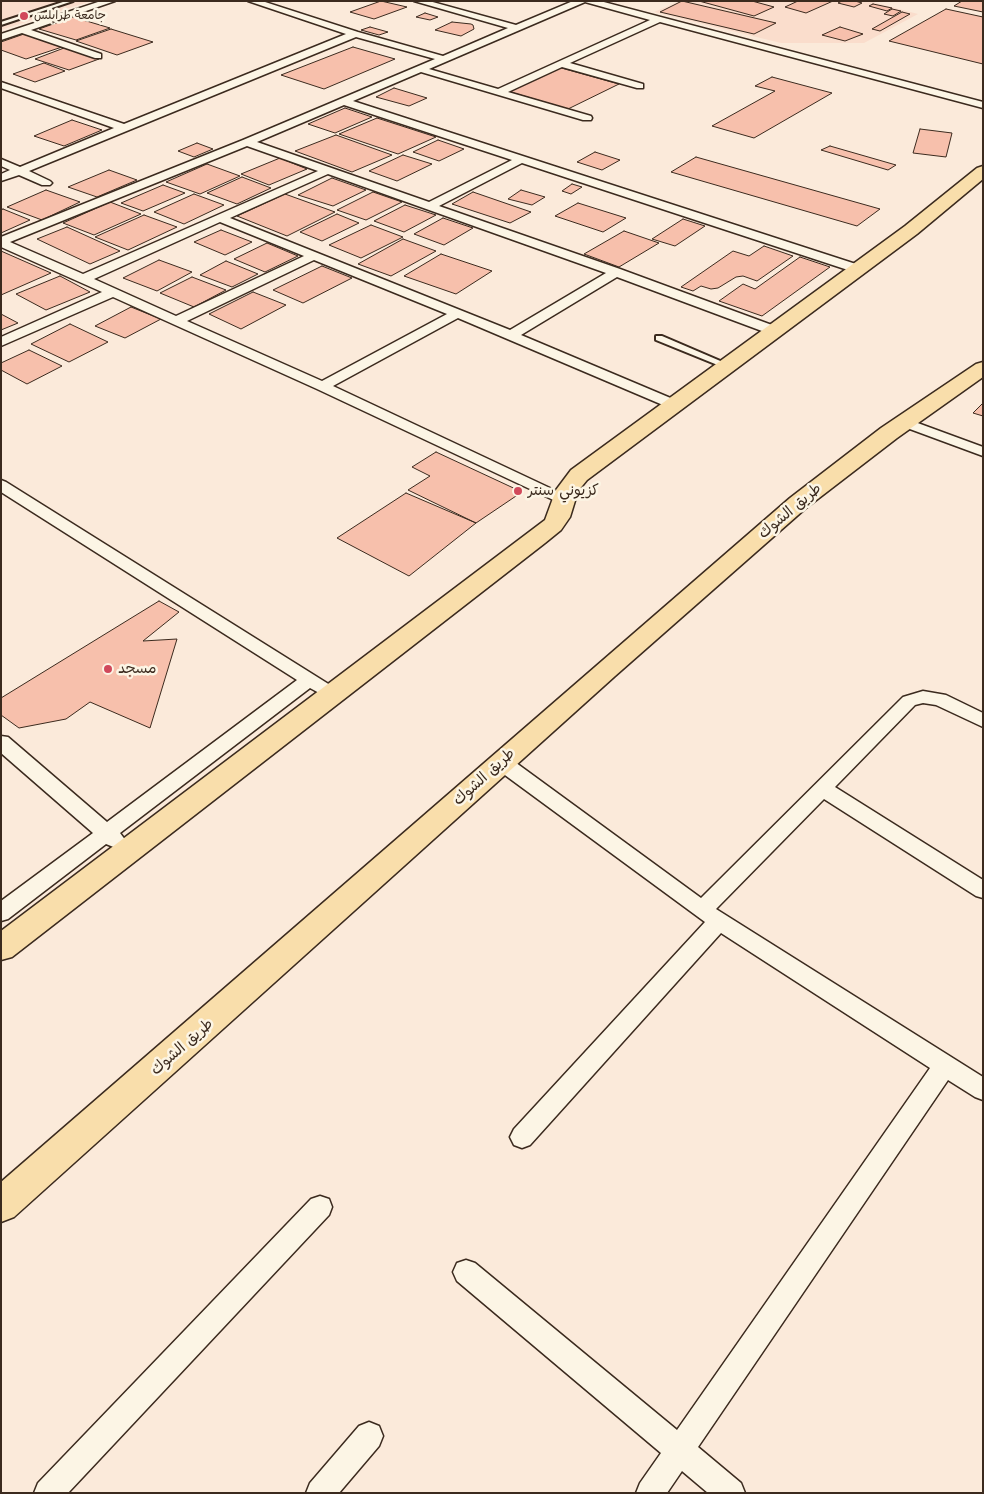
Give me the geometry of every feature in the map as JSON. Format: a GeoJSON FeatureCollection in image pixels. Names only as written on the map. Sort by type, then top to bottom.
{"type":"FeatureCollection","features":[{"type":"Feature","properties":{"kind":"main road"},"geometry":{"type":"LineString","coordinates":[[1,948],[553,525],[562,511],[567,490],[579,476],[858,269],[936,210],[983,171]]}},
{"type":"Feature","properties":{"kind":"main road","name":"طريق الشوك"},"geometry":{"type":"LineString","coordinates":[[1,1205],[798,503],[904,422],[983,368]]}},
{"type":"Feature","properties":{"kind":"street"},"geometry":{"type":"LineString","coordinates":[[1,37],[111,1]]}},
{"type":"Feature","properties":{"kind":"street"},"geometry":{"type":"LineString","coordinates":[[252,1],[355,34],[444,59]]}},
{"type":"Feature","properties":{"kind":"street"},"geometry":{"type":"LineString","coordinates":[[418,1],[517,28]]}},
{"type":"Feature","properties":{"kind":"street"},"geometry":{"type":"LineString","coordinates":[[1,241],[247,142],[581,1]]}},
{"type":"Feature","properties":{"kind":"street"},"geometry":{"type":"LineString","coordinates":[[589,1],[983,105]]}},
{"type":"Feature","properties":{"kind":"street"},"geometry":{"type":"LineString","coordinates":[[628,11],[642,4]]}},
{"type":"Feature","properties":{"kind":"street"},"geometry":{"type":"LineString","coordinates":[[499,92],[660,19]]}},
{"type":"Feature","properties":{"kind":"street"},"geometry":{"type":"LineString","coordinates":[[21,30],[98,56]]}},
{"type":"Feature","properties":{"kind":"street"},"geometry":{"type":"LineString","coordinates":[[1,178],[355,34]]}},
{"type":"Feature","properties":{"kind":"street"},"geometry":{"type":"LineString","coordinates":[[562,64],[640,86]]}},
{"type":"Feature","properties":{"kind":"street"},"geometry":{"type":"LineString","coordinates":[[420,69],[587,118]]}},
{"type":"Feature","properties":{"kind":"street"},"geometry":{"type":"LineString","coordinates":[[3,87],[124,128]]}},
{"type":"Feature","properties":{"kind":"street"},"geometry":{"type":"LineString","coordinates":[[343,101],[858,269]]}},
{"type":"Feature","properties":{"kind":"street"},"geometry":{"type":"LineString","coordinates":[[247,142],[616,272],[775,331]]}},
{"type":"Feature","properties":{"kind":"street"},"geometry":{"type":"LineString","coordinates":[[430,206],[522,159]]}},
{"type":"Feature","properties":{"kind":"street"},"geometry":{"type":"LineString","coordinates":[[1,162],[46,183]]}},
{"type":"Feature","properties":{"kind":"street"},"geometry":{"type":"LineString","coordinates":[[83,279],[328,170]]}},
{"type":"Feature","properties":{"kind":"street"},"geometry":{"type":"LineString","coordinates":[[219,218],[511,335],[675,405]]}},
{"type":"Feature","properties":{"kind":"street"},"geometry":{"type":"LineString","coordinates":[[1,241],[322,386],[564,500]]}},
{"type":"Feature","properties":{"kind":"street"},"geometry":{"type":"LineString","coordinates":[[176,321],[314,256]]}},
{"type":"Feature","properties":{"kind":"street"},"geometry":{"type":"LineString","coordinates":[[511,335],[616,272]]}},
{"type":"Feature","properties":{"kind":"street"},"geometry":{"type":"LineString","coordinates":[[1,342],[113,292]]}},
{"type":"Feature","properties":{"kind":"street"},"geometry":{"type":"LineString","coordinates":[[322,386],[457,314]]}},
{"type":"Feature","properties":{"kind":"street"},"geometry":{"type":"LineString","coordinates":[[904,422],[983,452]]}},
{"type":"Feature","properties":{"kind":"street"},"geometry":{"type":"LineString","coordinates":[[1,485],[307,680],[332,694]]}},
{"type":"Feature","properties":{"kind":"street"},"geometry":{"type":"LineString","coordinates":[[1,913],[307,680]]}},
{"type":"Feature","properties":{"kind":"street"},"geometry":{"type":"LineString","coordinates":[[522,1137],[822,788],[909,701],[923,697],[940,699],[983,721]]}},
{"type":"Feature","properties":{"kind":"street"},"geometry":{"type":"LineString","coordinates":[[1,742],[106,834],[128,850]]}},
{"type":"Feature","properties":{"kind":"street"},"geometry":{"type":"LineString","coordinates":[[502,762],[710,916],[983,1090]]}},
{"type":"Feature","properties":{"kind":"street"},"geometry":{"type":"LineString","coordinates":[[822,788],[983,890]]}},
{"type":"Feature","properties":{"kind":"street"},"geometry":{"type":"LineString","coordinates":[[650,1493],[945,1065]]}},
{"type":"Feature","properties":{"kind":"street"},"geometry":{"type":"LineString","coordinates":[[48,1493],[320,1207]]}},
{"type":"Feature","properties":{"kind":"street"},"geometry":{"type":"LineString","coordinates":[[466,1272],[731,1493]]}},
{"type":"Feature","properties":{"kind":"street"},"geometry":{"type":"LineString","coordinates":[[320,1493],[369,1436]]}},
{"type":"Feature","properties":{"kind":"lane"},"geometry":{"type":"LineString","coordinates":[[1,24],[71,1]]}},
{"type":"Feature","properties":{"kind":"lane"},"geometry":{"type":"LineString","coordinates":[[1,18],[8,22]]}},
{"type":"Feature","properties":{"kind":"lane"},"geometry":{"type":"LineString","coordinates":[[658,338],[728,366]]}},
{"type":"Feature","properties":{"kind":"shaded area","name":"جامعة طرابلس"},"geometry":{"type":"Polygon","coordinates":[[[1,1],[91,1],[1,30],[1,1]]]}},
{"type":"Feature","properties":{"kind":"shaded area"},"geometry":{"type":"Polygon","coordinates":[[[680,1],[869,1],[918,14],[864,43],[781,43],[654,12],[680,1]]]}},
{"type":"Feature","properties":{"kind":"building"},"geometry":{"type":"Polygon","coordinates":[[[381,1],[407,7],[374,19],[350,12],[381,1]]]}},
{"type":"Feature","properties":{"kind":"building"},"geometry":{"type":"Polygon","coordinates":[[[682,1],[776,23],[754,34],[660,12],[682,1]]]}},
{"type":"Feature","properties":{"kind":"building"},"geometry":{"type":"Polygon","coordinates":[[[699,1],[752,1],[774,7],[754,16],[699,1]]]}},
{"type":"Feature","properties":{"kind":"building"},"geometry":{"type":"Polygon","coordinates":[[[798,1],[833,1],[806,13],[785,7],[798,1]]]}},
{"type":"Feature","properties":{"kind":"building"},"geometry":{"type":"Polygon","coordinates":[[[842,1],[862,3],[854,7],[838,3],[842,1]]]}},
{"type":"Feature","properties":{"kind":"building"},"geometry":{"type":"Polygon","coordinates":[[[962,1],[983,1],[983,12],[954,6],[962,1]]]}},
{"type":"Feature","properties":{"kind":"building"},"geometry":{"type":"Polygon","coordinates":[[[873,4],[892,8],[887,11],[869,6],[873,4]]]}},
{"type":"Feature","properties":{"kind":"building"},"geometry":{"type":"Polygon","coordinates":[[[892,9],[901,11],[893,16],[884,14],[892,9]]]}},
{"type":"Feature","properties":{"kind":"building"},"geometry":{"type":"Polygon","coordinates":[[[946,9],[983,17],[983,64],[889,41],[946,9]]]}},
{"type":"Feature","properties":{"kind":"building"},"geometry":{"type":"Polygon","coordinates":[[[902,12],[910,14],[880,31],[872,29],[902,12]]]}},
{"type":"Feature","properties":{"kind":"building"},"geometry":{"type":"Polygon","coordinates":[[[425,13],[438,17],[430,20],[416,17],[425,13]]]}},
{"type":"Feature","properties":{"kind":"building"},"geometry":{"type":"Polygon","coordinates":[[[73,17],[110,28],[76,40],[39,29],[73,17]]]}},
{"type":"Feature","properties":{"kind":"building"},"geometry":{"type":"Polygon","coordinates":[[[452,22],[471,24],[474,29],[461,36],[435,30],[452,22]]]}},
{"type":"Feature","properties":{"kind":"building"},"geometry":{"type":"Polygon","coordinates":[[[370,27],[388,32],[379,35],[361,30],[370,27]]]}},
{"type":"Feature","properties":{"kind":"building"},"geometry":{"type":"Polygon","coordinates":[[[840,27],[863,34],[845,41],[822,35],[840,27]]]}},
{"type":"Feature","properties":{"kind":"building"},"geometry":{"type":"Polygon","coordinates":[[[111,29],[153,42],[117,55],[76,41],[111,29]]]}},
{"type":"Feature","properties":{"kind":"building"},"geometry":{"type":"Polygon","coordinates":[[[24,34],[62,47],[26,59],[1,50],[1,42],[24,34]]]}},
{"type":"Feature","properties":{"kind":"building"},"geometry":{"type":"Polygon","coordinates":[[[353,47],[395,59],[324,89],[281,75],[353,47]]]}},
{"type":"Feature","properties":{"kind":"building"},"geometry":{"type":"Polygon","coordinates":[[[64,48],[99,59],[69,70],[35,59],[64,48]]]}},
{"type":"Feature","properties":{"kind":"building"},"geometry":{"type":"Polygon","coordinates":[[[44,63],[65,71],[35,82],[13,74],[44,63]]]}},
{"type":"Feature","properties":{"kind":"building"},"geometry":{"type":"Polygon","coordinates":[[[558,67],[619,84],[568,109],[507,91],[558,67]]]}},
{"type":"Feature","properties":{"kind":"building"},"geometry":{"type":"Polygon","coordinates":[[[772,77],[832,93],[754,138],[712,126],[775,91],[755,86],[772,77]]]}},
{"type":"Feature","properties":{"kind":"building"},"geometry":{"type":"Polygon","coordinates":[[[394,88],[427,98],[409,106],[376,97],[394,88]]]}},
{"type":"Feature","properties":{"kind":"building"},"geometry":{"type":"Polygon","coordinates":[[[345,108],[372,117],[335,133],[308,124],[345,108]]]}},
{"type":"Feature","properties":{"kind":"building"},"geometry":{"type":"Polygon","coordinates":[[[377,118],[436,137],[398,154],[339,134],[377,118]]]}},
{"type":"Feature","properties":{"kind":"building"},"geometry":{"type":"Polygon","coordinates":[[[72,120],[102,130],[64,146],[34,136],[72,120]]]}},
{"type":"Feature","properties":{"kind":"building"},"geometry":{"type":"Polygon","coordinates":[[[920,129],[952,133],[946,157],[913,153],[920,129]]]}},
{"type":"Feature","properties":{"kind":"building"},"geometry":{"type":"Polygon","coordinates":[[[336,135],[392,155],[352,172],[295,151],[336,135]]]}},
{"type":"Feature","properties":{"kind":"building"},"geometry":{"type":"Polygon","coordinates":[[[438,140],[464,149],[439,161],[413,152],[438,140]]]}},
{"type":"Feature","properties":{"kind":"building"},"geometry":{"type":"Polygon","coordinates":[[[197,143],[213,149],[194,157],[178,151],[197,143]]]}},
{"type":"Feature","properties":{"kind":"building"},"geometry":{"type":"Polygon","coordinates":[[[830,146],[896,165],[888,170],[821,150],[830,146]]]}},
{"type":"Feature","properties":{"kind":"building"},"geometry":{"type":"Polygon","coordinates":[[[595,152],[620,160],[602,170],[577,162],[595,152]]]}},
{"type":"Feature","properties":{"kind":"building"},"geometry":{"type":"Polygon","coordinates":[[[403,155],[432,164],[397,181],[369,171],[403,155]]]}},
{"type":"Feature","properties":{"kind":"building"},"geometry":{"type":"Polygon","coordinates":[[[696,157],[880,209],[857,226],[671,172],[696,157]]]}},
{"type":"Feature","properties":{"kind":"building"},"geometry":{"type":"Polygon","coordinates":[[[280,158],[307,169],[269,185],[241,174],[280,158]]]}},
{"type":"Feature","properties":{"kind":"building"},"geometry":{"type":"Polygon","coordinates":[[[207,164],[240,176],[200,194],[166,182],[207,164]]]}},
{"type":"Feature","properties":{"kind":"building"},"geometry":{"type":"Polygon","coordinates":[[[109,170],[137,180],[97,197],[68,187],[109,170]]]}},
{"type":"Feature","properties":{"kind":"building"},"geometry":{"type":"Polygon","coordinates":[[[242,177],[271,188],[237,204],[207,193],[242,177]]]}},
{"type":"Feature","properties":{"kind":"building"},"geometry":{"type":"Polygon","coordinates":[[[332,178],[366,190],[333,206],[298,195],[332,178]]]}},
{"type":"Feature","properties":{"kind":"building"},"geometry":{"type":"Polygon","coordinates":[[[572,184],[582,187],[571,194],[562,191],[572,184]]]}},
{"type":"Feature","properties":{"kind":"building"},"geometry":{"type":"Polygon","coordinates":[[[163,185],[185,193],[143,211],[121,203],[163,185]]]}},
{"type":"Feature","properties":{"kind":"building"},"geometry":{"type":"Polygon","coordinates":[[[46,190],[80,202],[42,220],[7,207],[46,190]]]}},
{"type":"Feature","properties":{"kind":"building"},"geometry":{"type":"Polygon","coordinates":[[[521,190],[545,197],[532,205],[508,199],[521,190]]]}},
{"type":"Feature","properties":{"kind":"building"},"geometry":{"type":"Polygon","coordinates":[[[373,192],[402,202],[366,220],[337,210],[373,192]]]}},
{"type":"Feature","properties":{"kind":"building"},"geometry":{"type":"Polygon","coordinates":[[[473,192],[531,212],[510,223],[452,204],[473,192]]]}},
{"type":"Feature","properties":{"kind":"building"},"geometry":{"type":"Polygon","coordinates":[[[194,194],[224,205],[184,224],[154,212],[194,194]]]}},
{"type":"Feature","properties":{"kind":"building"},"geometry":{"type":"Polygon","coordinates":[[[285,194],[335,212],[287,236],[237,216],[285,194]]]}},
{"type":"Feature","properties":{"kind":"building"},"geometry":{"type":"Polygon","coordinates":[[[110,202],[141,214],[94,235],[63,223],[110,202]]]}},
{"type":"Feature","properties":{"kind":"building"},"geometry":{"type":"Polygon","coordinates":[[[578,203],[626,218],[603,232],[555,216],[578,203]]]}},
{"type":"Feature","properties":{"kind":"building"},"geometry":{"type":"Polygon","coordinates":[[[405,205],[436,215],[404,232],[374,221],[405,205]]]}},
{"type":"Feature","properties":{"kind":"building"},"geometry":{"type":"Polygon","coordinates":[[[3,209],[30,220],[1,233],[1,210],[3,209]]]}},
{"type":"Feature","properties":{"kind":"building"},"geometry":{"type":"Polygon","coordinates":[[[337,214],[359,223],[322,241],[300,232],[337,214]]]}},
{"type":"Feature","properties":{"kind":"building"},"geometry":{"type":"Polygon","coordinates":[[[144,215],[177,227],[128,250],[95,237],[144,215]]]}},
{"type":"Feature","properties":{"kind":"building"},"geometry":{"type":"Polygon","coordinates":[[[443,218],[473,228],[444,245],[414,234],[443,218]]]}},
{"type":"Feature","properties":{"kind":"building"},"geometry":{"type":"Polygon","coordinates":[[[683,219],[705,226],[675,246],[652,239],[683,219]]]}},
{"type":"Feature","properties":{"kind":"building"},"geometry":{"type":"Polygon","coordinates":[[[371,225],[403,237],[361,258],[329,245],[371,225]]]}},
{"type":"Feature","properties":{"kind":"building"},"geometry":{"type":"Polygon","coordinates":[[[67,227],[120,251],[90,264],[37,239],[67,227]]]}},
{"type":"Feature","properties":{"kind":"building"},"geometry":{"type":"Polygon","coordinates":[[[221,230],[252,242],[225,255],[194,242],[221,230]]]}},
{"type":"Feature","properties":{"kind":"building"},"geometry":{"type":"Polygon","coordinates":[[[624,231],[659,243],[619,267],[584,254],[624,231]]]}},
{"type":"Feature","properties":{"kind":"building"},"geometry":{"type":"Polygon","coordinates":[[[403,239],[436,251],[391,276],[358,264],[403,239]]]}},
{"type":"Feature","properties":{"kind":"building"},"geometry":{"type":"Polygon","coordinates":[[[267,243],[298,256],[265,272],[234,259],[267,243]]]}},
{"type":"Feature","properties":{"kind":"building"},"geometry":{"type":"Polygon","coordinates":[[[764,246],[793,256],[757,281],[743,276],[736,277],[718,288],[711,289],[701,286],[693,291],[681,287],[733,251],[749,256],[764,246]]]}},
{"type":"Feature","properties":{"kind":"building"},"geometry":{"type":"Polygon","coordinates":[[[1,251],[51,273],[1,295],[1,251]]]}},
{"type":"Feature","properties":{"kind":"building"},"geometry":{"type":"Polygon","coordinates":[[[441,254],[492,271],[456,294],[404,276],[441,254]]]}},
{"type":"Feature","properties":{"kind":"building"},"geometry":{"type":"Polygon","coordinates":[[[800,257],[830,267],[762,316],[719,301],[743,284],[755,289],[800,257]]]}},
{"type":"Feature","properties":{"kind":"building"},"geometry":{"type":"Polygon","coordinates":[[[159,260],[192,272],[157,291],[123,278],[159,260]]]}},
{"type":"Feature","properties":{"kind":"building"},"geometry":{"type":"Polygon","coordinates":[[[226,261],[258,274],[232,287],[200,275],[226,261]]]}},
{"type":"Feature","properties":{"kind":"building"},"geometry":{"type":"Polygon","coordinates":[[[322,266],[352,278],[303,303],[273,290],[322,266]]]}},
{"type":"Feature","properties":{"kind":"building"},"geometry":{"type":"Polygon","coordinates":[[[60,276],[90,292],[46,310],[16,294],[60,276]]]}},
{"type":"Feature","properties":{"kind":"building"},"geometry":{"type":"Polygon","coordinates":[[[192,277],[226,290],[194,307],[160,293],[192,277]]]}},
{"type":"Feature","properties":{"kind":"building"},"geometry":{"type":"Polygon","coordinates":[[[253,292],[286,305],[241,329],[209,314],[253,292]]]}},
{"type":"Feature","properties":{"kind":"building"},"geometry":{"type":"Polygon","coordinates":[[[131,307],[161,319],[125,338],[95,326],[131,307]]]}},
{"type":"Feature","properties":{"kind":"building"},"geometry":{"type":"Polygon","coordinates":[[[1,314],[18,323],[1,330],[1,314]]]}},
{"type":"Feature","properties":{"kind":"building"},"geometry":{"type":"Polygon","coordinates":[[[70,324],[108,342],[69,362],[31,344],[70,324]]]}},
{"type":"Feature","properties":{"kind":"building"},"geometry":{"type":"Polygon","coordinates":[[[29,350],[62,366],[27,384],[1,370],[1,363],[29,350]]]}},
{"type":"Feature","properties":{"kind":"building"},"geometry":{"type":"Polygon","coordinates":[[[983,403],[983,416],[973,413],[983,403]]]}},
{"type":"Feature","properties":{"kind":"building"},"geometry":{"type":"Polygon","coordinates":[[[436,452],[522,492],[476,523],[408,490],[430,476],[412,467],[436,452]]]}},
{"type":"Feature","properties":{"kind":"building"},"geometry":{"type":"Polygon","coordinates":[[[406,493],[476,523],[409,576],[337,538],[406,493]]]}},
{"type":"Feature","properties":{"kind":"building","name":"مسجد"},"geometry":{"type":"Polygon","coordinates":[[[159,601],[179,612],[143,641],[177,639],[150,728],[90,702],[66,719],[19,728],[1,715],[1,698],[159,601]]]}},
{"type":"Feature","properties":{"kind":"place","name":"جامعة طرابلس"},"geometry":{"type":"Point","coordinates":[24,16]}},
{"type":"Feature","properties":{"kind":"place","name":"كزيوني سنتر"},"geometry":{"type":"Point","coordinates":[518,491]}},
{"type":"Feature","properties":{"kind":"place","name":"مسجد"},"geometry":{"type":"Point","coordinates":[108,669]}}]}
